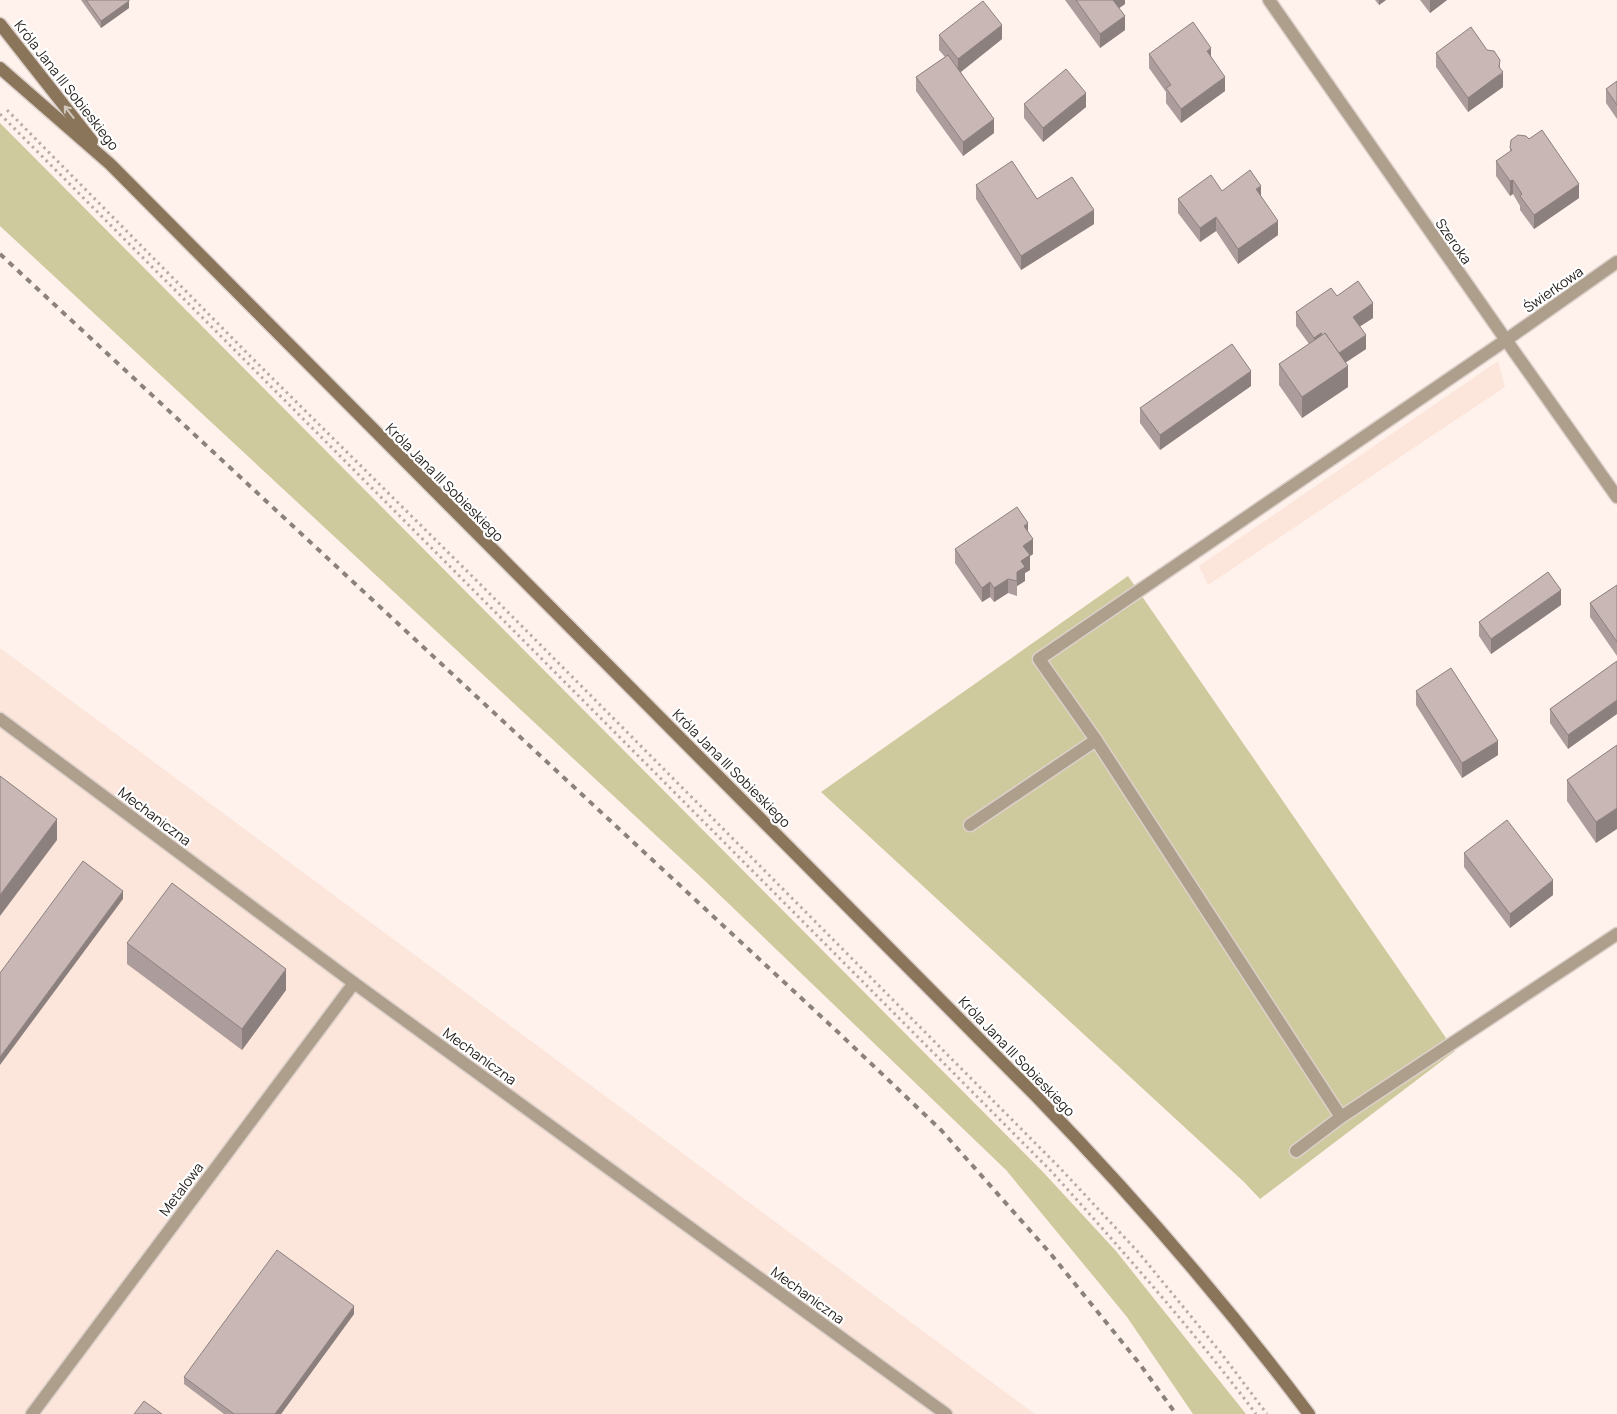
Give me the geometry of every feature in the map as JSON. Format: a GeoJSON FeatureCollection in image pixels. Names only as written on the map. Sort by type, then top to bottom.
{"type":"FeatureCollection","features":[{"type":"Feature","properties":{"kind":"main road","name":"Króla Jana III Sobieskiego"},"geometry":{"type":"LineString","coordinates":[[0,24],[110,164]]}},
{"type":"Feature","properties":{"kind":"main road","name":"Króla Jana III Sobieskiego"},"geometry":{"type":"LineString","coordinates":[[0,68],[110,164],[1058,1119],[1140,1206],[1191,1265],[1249,1335],[1309,1414]]}},
{"type":"Feature","properties":{"kind":"street","name":"Szeroka"},"geometry":{"type":"LineString","coordinates":[[1269,0],[1617,497]]}},
{"type":"Feature","properties":{"kind":"street","name":"Świerkowa"},"geometry":{"type":"LineString","coordinates":[[1096,740],[1038,659],[1506,340],[1617,262]]}},
{"type":"Feature","properties":{"kind":"street","name":"Mechaniczna"},"geometry":{"type":"LineString","coordinates":[[0,719],[354,983],[946,1414]]}},
{"type":"Feature","properties":{"kind":"street"},"geometry":{"type":"LineString","coordinates":[[970,825],[1096,740],[1341,1117]]}},
{"type":"Feature","properties":{"kind":"street"},"geometry":{"type":"LineString","coordinates":[[1296,1150],[1341,1117],[1617,934]]}},
{"type":"Feature","properties":{"kind":"street","name":"Metalowa"},"geometry":{"type":"LineString","coordinates":[[32,1414],[354,983]]}},
{"type":"Feature","properties":{"kind":"path"},"geometry":{"type":"LineString","coordinates":[[7,109],[243,349],[477,581],[1059,1167],[1139,1253],[1221,1353],[1267,1414]]}},
{"type":"Feature","properties":{"kind":"path"},"geometry":{"type":"LineString","coordinates":[[0,114],[1051,1171],[1137,1267],[1213,1357],[1256,1414]]}},
{"type":"Feature","properties":{"kind":"shaded area"},"geometry":{"type":"Polygon","coordinates":[[[0,123],[1043,1172],[1116,1251],[1246,1414],[1193,1414],[1127,1317],[1006,1170],[704,880],[0,226],[0,123]]]}},
{"type":"Feature","properties":{"kind":"shaded area"},"geometry":{"type":"Polygon","coordinates":[[[1498,361],[1505,387],[1208,585],[1199,566],[1498,361]]]}},
{"type":"Feature","properties":{"kind":"shaded area"},"geometry":{"type":"Polygon","coordinates":[[[1128,576],[1455,1051],[1260,1199],[1244,1182],[821,792],[1128,576]]]}},
{"type":"Feature","properties":{"kind":"shaded area"},"geometry":{"type":"Polygon","coordinates":[[[0,648],[1035,1414],[0,1414],[0,648]]]}},
{"type":"Feature","properties":{"kind":"building"},"geometry":{"type":"Polygon","coordinates":[[[86,0],[129,0],[129,1],[101,21],[86,0]]]}},
{"type":"Feature","properties":{"kind":"building"},"geometry":{"type":"Polygon","coordinates":[[[1076,0],[1113,0],[1125,16],[1100,34],[1076,0]]]}},
{"type":"Feature","properties":{"kind":"building"},"geometry":{"type":"Polygon","coordinates":[[[983,1],[1002,25],[958,59],[939,35],[983,1]]]}},
{"type":"Feature","properties":{"kind":"building"},"geometry":{"type":"Polygon","coordinates":[[[1193,22],[1211,48],[1207,51],[1225,77],[1181,109],[1166,88],[1171,85],[1149,54],[1193,22]]]}},
{"type":"Feature","properties":{"kind":"building"},"geometry":{"type":"Polygon","coordinates":[[[1471,27],[1487,50],[1494,51],[1500,60],[1499,67],[1503,72],[1468,98],[1436,53],[1471,27]]]}},
{"type":"Feature","properties":{"kind":"building"},"geometry":{"type":"Polygon","coordinates":[[[948,55],[994,119],[963,142],[916,77],[948,55]]]}},
{"type":"Feature","properties":{"kind":"building"},"geometry":{"type":"Polygon","coordinates":[[[1066,69],[1086,93],[1043,128],[1024,104],[1066,69]]]}},
{"type":"Feature","properties":{"kind":"building"},"geometry":{"type":"Polygon","coordinates":[[[1617,81],[1617,105],[1606,89],[1617,81]]]}},
{"type":"Feature","properties":{"kind":"building"},"geometry":{"type":"Polygon","coordinates":[[[1542,130],[1579,184],[1534,215],[1520,196],[1522,194],[1513,180],[1510,181],[1496,161],[1512,150],[1510,148],[1511,140],[1518,135],[1526,136],[1529,139],[1542,130]]]}},
{"type":"Feature","properties":{"kind":"building"},"geometry":{"type":"Polygon","coordinates":[[[1012,161],[1037,199],[1072,177],[1094,210],[1021,256],[976,185],[1012,161]]]}},
{"type":"Feature","properties":{"kind":"building"},"geometry":{"type":"Polygon","coordinates":[[[1250,170],[1261,186],[1256,189],[1278,221],[1238,249],[1216,217],[1200,228],[1178,199],[1211,175],[1222,191],[1250,170]]]}},
{"type":"Feature","properties":{"kind":"building"},"geometry":{"type":"Polygon","coordinates":[[[1358,281],[1373,303],[1353,317],[1366,335],[1339,353],[1325,333],[1323,335],[1321,333],[1314,338],[1296,312],[1331,288],[1337,296],[1358,281]]]}},
{"type":"Feature","properties":{"kind":"building"},"geometry":{"type":"Polygon","coordinates":[[[1325,333],[1348,366],[1302,397],[1279,364],[1325,333]]]}},
{"type":"Feature","properties":{"kind":"building"},"geometry":{"type":"Polygon","coordinates":[[[1232,344],[1251,371],[1160,435],[1140,408],[1232,344]]]}},
{"type":"Feature","properties":{"kind":"building"},"geometry":{"type":"Polygon","coordinates":[[[1017,507],[1028,523],[1024,526],[1033,539],[1023,546],[1030,555],[1021,561],[1025,567],[1017,572],[1017,581],[1008,579],[994,588],[990,582],[982,588],[955,549],[1017,507]]]}},
{"type":"Feature","properties":{"kind":"building"},"geometry":{"type":"Polygon","coordinates":[[[1548,572],[1561,590],[1491,639],[1479,622],[1548,572]]]}},
{"type":"Feature","properties":{"kind":"building"},"geometry":{"type":"Polygon","coordinates":[[[1617,585],[1617,642],[1590,603],[1617,585]]]}},
{"type":"Feature","properties":{"kind":"building"},"geometry":{"type":"Polygon","coordinates":[[[1617,661],[1617,700],[1568,735],[1550,709],[1617,661]]]}},
{"type":"Feature","properties":{"kind":"building"},"geometry":{"type":"Polygon","coordinates":[[[1451,668],[1498,741],[1462,763],[1416,691],[1451,668]]]}},
{"type":"Feature","properties":{"kind":"building"},"geometry":{"type":"Polygon","coordinates":[[[1617,745],[1617,808],[1596,822],[1567,780],[1617,745]]]}},
{"type":"Feature","properties":{"kind":"building"},"geometry":{"type":"Polygon","coordinates":[[[0,776],[57,819],[0,895],[0,776]]]}},
{"type":"Feature","properties":{"kind":"building"},"geometry":{"type":"Polygon","coordinates":[[[1507,820],[1553,880],[1510,914],[1464,853],[1507,820]]]}},
{"type":"Feature","properties":{"kind":"building"},"geometry":{"type":"Polygon","coordinates":[[[83,861],[123,891],[0,1057],[0,973],[83,861]]]}},
{"type":"Feature","properties":{"kind":"building"},"geometry":{"type":"Polygon","coordinates":[[[172,883],[286,969],[242,1029],[127,943],[172,883]]]}},
{"type":"Feature","properties":{"kind":"building"},"geometry":{"type":"Polygon","coordinates":[[[277,1250],[354,1306],[275,1414],[234,1414],[184,1377],[277,1250]]]}},
{"type":"Feature","properties":{"kind":"building"},"geometry":{"type":"Polygon","coordinates":[[[144,1401],[162,1414],[134,1414],[144,1401]]]}},
{"type":"Feature","properties":{"kind":"railway"},"geometry":{"type":"LineString","coordinates":[[0,254],[941,1130],[1050,1253],[1139,1363],[1176,1414]]}}]}
